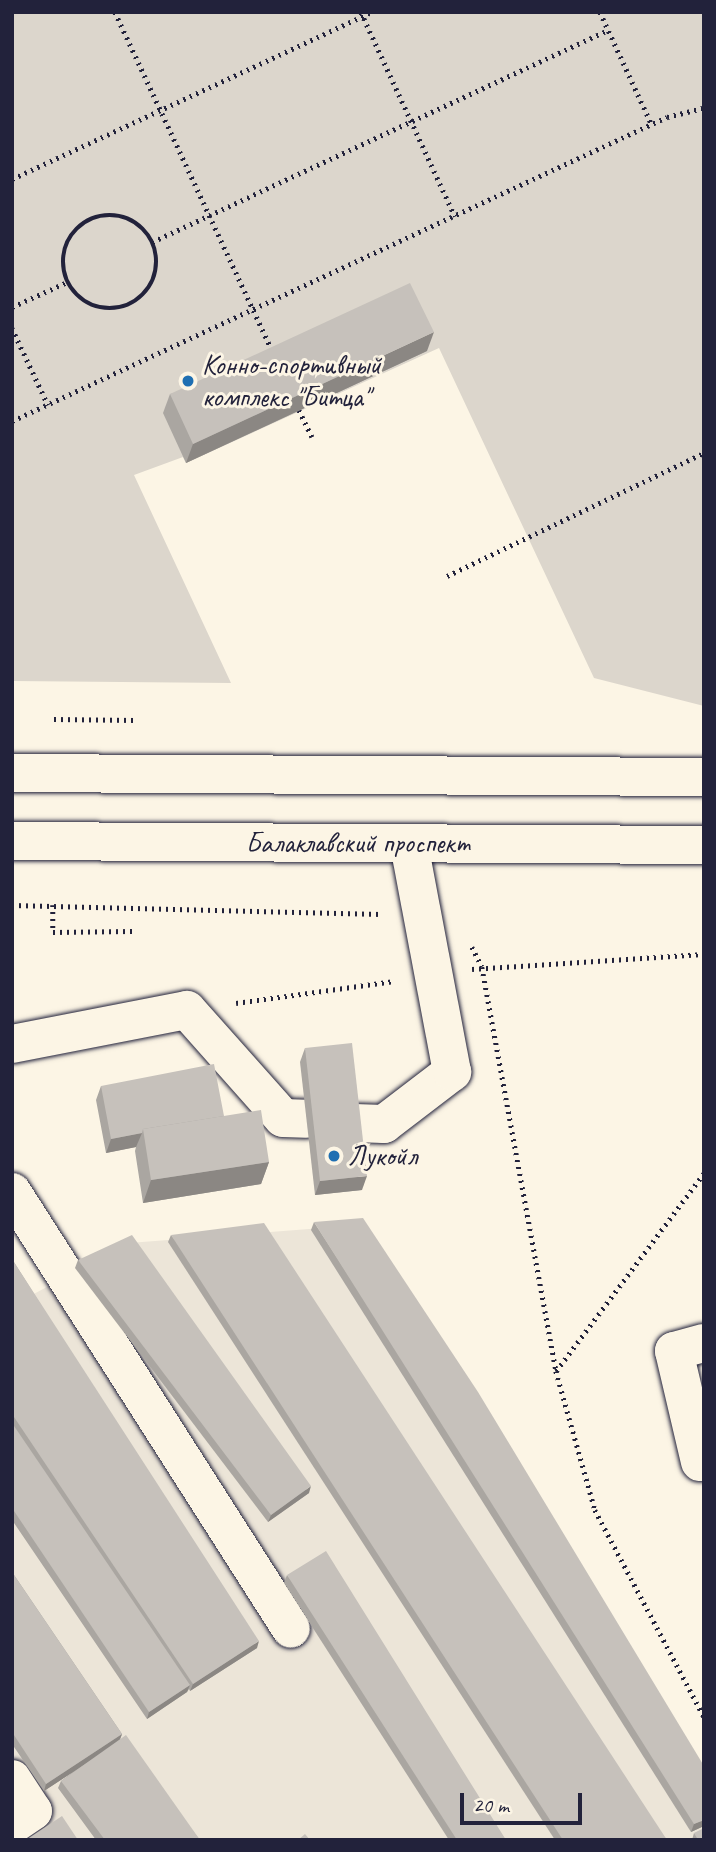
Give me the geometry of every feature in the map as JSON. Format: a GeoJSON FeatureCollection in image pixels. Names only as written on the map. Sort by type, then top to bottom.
{"type":"FeatureCollection","features":[{"type":"Feature","properties":{"kind":"main road"},"geometry":{"type":"LineString","coordinates":[[12,773],[704,777]]}},
{"type":"Feature","properties":{"kind":"main road","name":"Балаклавский проспект"},"geometry":{"type":"LineString","coordinates":[[12,841],[704,845]]}},
{"type":"Feature","properties":{"kind":"main road"},"geometry":{"type":"LineString","coordinates":[[354,1122],[384,1124],[452,1072],[409,844]]}},
{"type":"Feature","properties":{"kind":"main road"},"geometry":{"type":"LineString","coordinates":[[12,1044],[187,1010],[283,1118],[306,1119]]}},
{"type":"Feature","properties":{"kind":"main road"},"geometry":{"type":"LineString","coordinates":[[12,1192],[291,1629]]}},
{"type":"Feature","properties":{"kind":"main road"},"geometry":{"type":"LineString","coordinates":[[700,1462],[674,1351],[704,1343]]}},
{"type":"Feature","properties":{"kind":"main road"},"geometry":{"type":"LineString","coordinates":[[12,1779],[33,1811],[12,1825]]}},
{"type":"Feature","properties":{"kind":"path"},"geometry":{"type":"LineString","coordinates":[[115,12],[276,361]]}},
{"type":"Feature","properties":{"kind":"path"},"geometry":{"type":"LineString","coordinates":[[12,179],[362,14],[372,12]]}},
{"type":"Feature","properties":{"kind":"path"},"geometry":{"type":"LineString","coordinates":[[600,12],[652,124]]}},
{"type":"Feature","properties":{"kind":"path"},"geometry":{"type":"LineString","coordinates":[[362,14],[455,216]]}},
{"type":"Feature","properties":{"kind":"path"},"geometry":{"type":"LineString","coordinates":[[152,242],[608,30]]}},
{"type":"Feature","properties":{"kind":"path"},"geometry":{"type":"LineString","coordinates":[[12,421],[652,124],[704,108]]}},
{"type":"Feature","properties":{"kind":"path"},"geometry":{"type":"LineString","coordinates":[[123,215],[152,242],[153,282],[130,305],[97,307],[67,282],[67,241],[90,218],[123,215]]}},
{"type":"Feature","properties":{"kind":"path"},"geometry":{"type":"LineString","coordinates":[[12,307],[67,282]]}},
{"type":"Feature","properties":{"kind":"path"},"geometry":{"type":"LineString","coordinates":[[12,328],[48,405]]}},
{"type":"Feature","properties":{"kind":"path"},"geometry":{"type":"LineString","coordinates":[[299,410],[312,437]]}},
{"type":"Feature","properties":{"kind":"path"},"geometry":{"type":"LineString","coordinates":[[447,576],[704,453]]}},
{"type":"Feature","properties":{"kind":"path"},"geometry":{"type":"LineString","coordinates":[[54,719],[135,720]]}},
{"type":"Feature","properties":{"kind":"path"},"geometry":{"type":"LineString","coordinates":[[12,905],[423,915],[482,967]]}},
{"type":"Feature","properties":{"kind":"path"},"geometry":{"type":"LineString","coordinates":[[53,905],[52,932],[132,931]]}},
{"type":"Feature","properties":{"kind":"path"},"geometry":{"type":"LineString","coordinates":[[470,942],[482,967],[556,1371],[595,1510],[704,1717]]}},
{"type":"Feature","properties":{"kind":"path"},"geometry":{"type":"LineString","coordinates":[[187,1010],[482,967],[704,954]]}},
{"type":"Feature","properties":{"kind":"path"},"geometry":{"type":"LineString","coordinates":[[556,1371],[704,1173]]}},
{"type":"Feature","properties":{"kind":"shaded area","name":"Конно-спортивный комплекс \"Битца\""},"geometry":{"type":"Polygon","coordinates":[[[12,12],[704,12],[704,706],[594,678],[439,348],[186,463],[183,457],[134,475],[231,683],[12,681],[12,12]]]}},
{"type":"Feature","properties":{"kind":"shaded area"},"geometry":{"type":"Polygon","coordinates":[[[361,1225],[704,1775],[704,1840],[12,1840],[12,1271],[30,1296],[129,1243],[361,1225]]]}},
{"type":"Feature","properties":{"kind":"building"},"geometry":{"type":"Polygon","coordinates":[[[410,283],[434,332],[193,444],[170,394],[410,283]]]}},
{"type":"Feature","properties":{"kind":"building","name":"Лукойл"},"geometry":{"type":"Polygon","coordinates":[[[352,1043],[367,1176],[320,1181],[305,1048],[352,1043]]]}},
{"type":"Feature","properties":{"kind":"building"},"geometry":{"type":"Polygon","coordinates":[[[214,1064],[224,1116],[143,1129],[142,1133],[111,1139],[101,1086],[214,1064]]]}},
{"type":"Feature","properties":{"kind":"building"},"geometry":{"type":"Polygon","coordinates":[[[261,1110],[269,1162],[151,1180],[143,1129],[261,1110]]]}},
{"type":"Feature","properties":{"kind":"building"},"geometry":{"type":"Polygon","coordinates":[[[363,1218],[478,1392],[704,1766],[704,1820],[694,1824],[314,1222],[363,1218]]]}},
{"type":"Feature","properties":{"kind":"building"},"geometry":{"type":"Polygon","coordinates":[[[264,1223],[667,1840],[563,1840],[171,1235],[264,1223]]]}},
{"type":"Feature","properties":{"kind":"building"},"geometry":{"type":"Polygon","coordinates":[[[132,1235],[311,1486],[271,1515],[78,1260],[132,1235]]]}},
{"type":"Feature","properties":{"kind":"building"},"geometry":{"type":"Polygon","coordinates":[[[12,1259],[259,1641],[193,1684],[12,1414],[12,1259]]]}},
{"type":"Feature","properties":{"kind":"building"},"geometry":{"type":"Polygon","coordinates":[[[12,1423],[190,1685],[149,1712],[12,1508],[12,1423]]]}},
{"type":"Feature","properties":{"kind":"building"},"geometry":{"type":"Polygon","coordinates":[[[326,1551],[506,1840],[457,1840],[287,1575],[326,1551]]]}},
{"type":"Feature","properties":{"kind":"building"},"geometry":{"type":"Polygon","coordinates":[[[12,1572],[122,1734],[46,1784],[12,1732],[12,1572]]]}},
{"type":"Feature","properties":{"kind":"building"},"geometry":{"type":"Polygon","coordinates":[[[126,1735],[200,1840],[105,1840],[61,1781],[126,1735]]]}},
{"type":"Feature","properties":{"kind":"building"},"geometry":{"type":"Polygon","coordinates":[[[62,1816],[78,1840],[26,1840],[62,1816]]]}},
{"type":"Feature","properties":{"kind":"building"},"geometry":{"type":"Polygon","coordinates":[[[704,1828],[704,1840],[698,1840],[694,1833],[704,1828]]]}},
{"type":"Feature","properties":{"kind":"building"},"geometry":{"type":"Polygon","coordinates":[[[305,1834],[310,1840],[298,1840],[305,1834]]]}},
{"type":"Feature","properties":{"kind":"place","name":"Конно-спортивный комплекс \"Битца\""},"geometry":{"type":"Point","coordinates":[188,381]}},
{"type":"Feature","properties":{"kind":"place","name":"Лукойл"},"geometry":{"type":"Point","coordinates":[334,1156]}}]}
